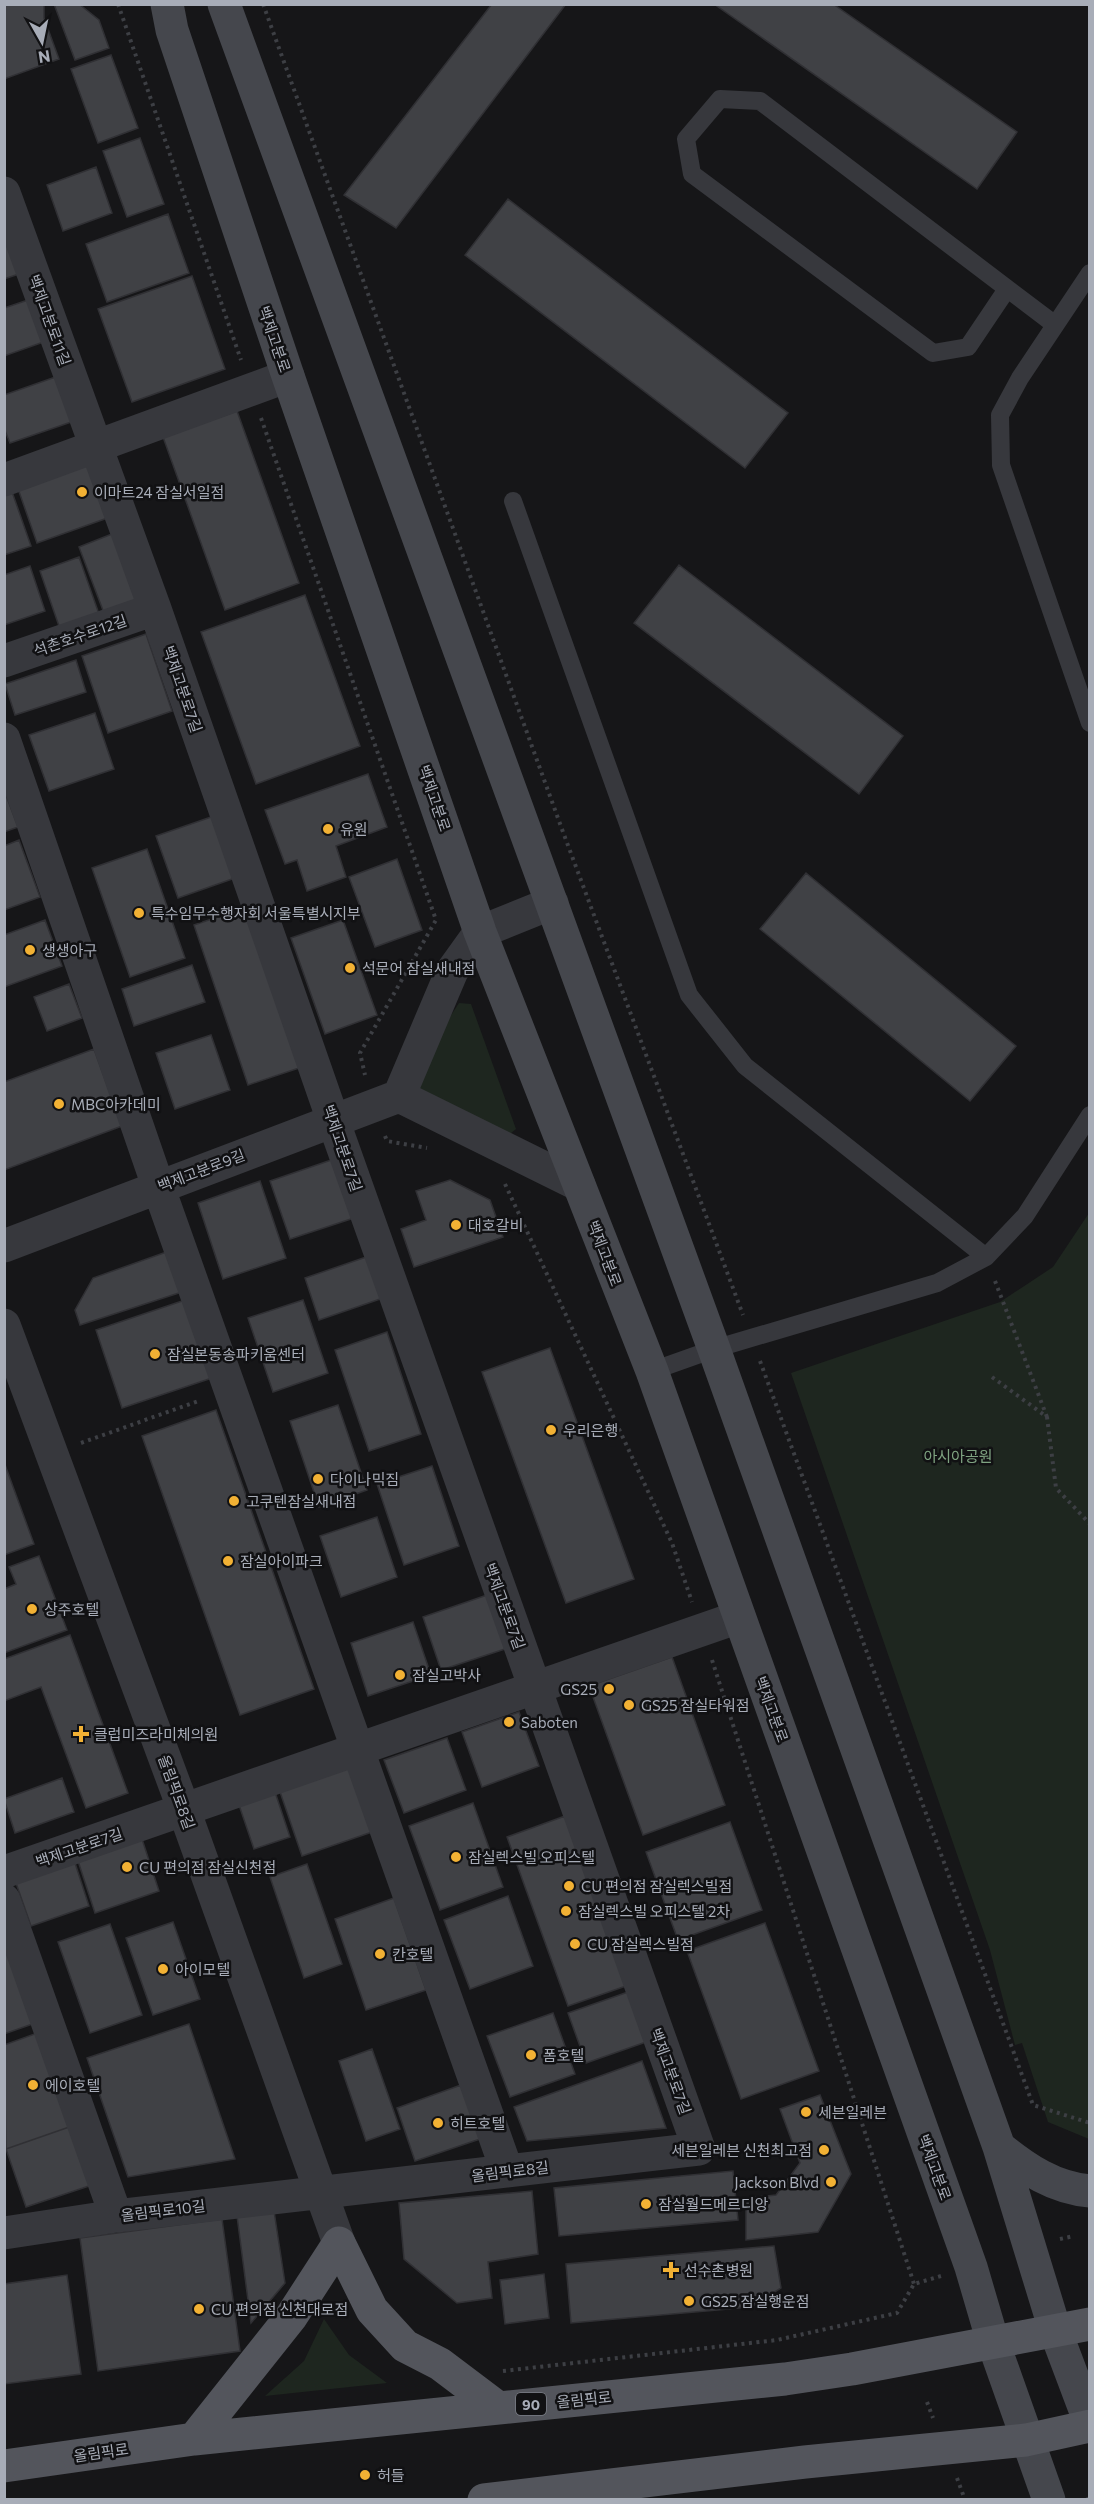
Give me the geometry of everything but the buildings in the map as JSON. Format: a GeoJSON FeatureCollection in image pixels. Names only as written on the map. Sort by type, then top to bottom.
{"type":"FeatureCollection","features":[{"type":"Feature","properties":{"kind":"main road","name":"백제고분로"},"geometry":{"type":"LineString","coordinates":[[153,4],[169,17],[288,376],[480,932],[652,1371],[971,2267],[993,2342],[1026,2440],[1049,2499]]}},
{"type":"Feature","properties":{"kind":"main road"},"geometry":{"type":"LineString","coordinates":[[224,4],[714,1349],[999,2147],[1055,2330],[1089,2424],[1026,2440],[484,2499]]}},
{"type":"Feature","properties":{"kind":"main road"},"geometry":{"type":"LineString","coordinates":[[242,4],[254,87]]}},
{"type":"Feature","properties":{"kind":"main road"},"geometry":{"type":"LineString","coordinates":[[999,2147],[1018,2163],[1050,2182],[1089,2191]]}},
{"type":"Feature","properties":{"kind":"main road"},"geometry":{"type":"LineString","coordinates":[[339,2243],[372,2310],[405,2346],[440,2364],[497,2408]]}},
{"type":"Feature","properties":{"kind":"main road"},"geometry":{"type":"LineString","coordinates":[[194,2439],[291,2317],[339,2243]]}},
{"type":"Feature","properties":{"kind":"main road"},"geometry":{"type":"LineString","coordinates":[[1055,2330],[1089,2306]]}},
{"type":"Feature","properties":{"kind":"main road","name":"올림픽로"},"geometry":{"type":"LineString","coordinates":[[4,2466],[194,2439],[784,2379],[852,2370],[1089,2324]]}},
{"type":"Feature","properties":{"kind":"street","name":"백제고분로11길"},"geometry":{"type":"LineString","coordinates":[[4,193],[155,609]]}},
{"type":"Feature","properties":{"kind":"street"},"geometry":{"type":"LineString","coordinates":[[4,480],[288,376]]}},
{"type":"Feature","properties":{"kind":"street","name":"석촌호수로12길"},"geometry":{"type":"LineString","coordinates":[[4,661],[155,609]]}},
{"type":"Feature","properties":{"kind":"street","name":"백제고분로7길"},"geometry":{"type":"LineString","coordinates":[[155,609],[333,1120],[699,2149]]}},
{"type":"Feature","properties":{"kind":"street"},"geometry":{"type":"LineString","coordinates":[[4,740],[231,1390],[243,1457],[304,1629],[357,1750],[507,2171]]}},
{"type":"Feature","properties":{"kind":"street"},"geometry":{"type":"LineString","coordinates":[[552,903],[480,932],[452,971],[386,1100],[579,1185]]}},
{"type":"Feature","properties":{"kind":"street","name":"백제고분로9길"},"geometry":{"type":"LineString","coordinates":[[4,1246],[386,1100]]}},
{"type":"Feature","properties":{"kind":"street","name":"올림픽로8길"},"geometry":{"type":"LineString","coordinates":[[4,1324],[184,1810],[339,2243]]}},
{"type":"Feature","properties":{"kind":"street","name":"백제고분로7길"},"geometry":{"type":"LineString","coordinates":[[4,1872],[739,1617]]}},
{"type":"Feature","properties":{"kind":"street"},"geometry":{"type":"LineString","coordinates":[[4,1900],[116,2216]]}},
{"type":"Feature","properties":{"kind":"street","name":"올림픽로8길"},"geometry":{"type":"LineString","coordinates":[[322,2192],[699,2149]]}},
{"type":"Feature","properties":{"kind":"street","name":"올림픽로10길"},"geometry":{"type":"LineString","coordinates":[[4,2233],[116,2216],[322,2192]]}},
{"type":"Feature","properties":{"kind":"lane"},"geometry":{"type":"LineString","coordinates":[[1007,289],[968,347],[933,353],[692,174],[686,139],[720,99],[760,102],[1054,324]]}},
{"type":"Feature","properties":{"kind":"lane"},"geometry":{"type":"LineString","coordinates":[[1089,273],[1054,324],[1000,415],[1001,465],[1089,723]]}},
{"type":"Feature","properties":{"kind":"lane"},"geometry":{"type":"LineString","coordinates":[[513,501],[689,995],[745,1066],[986,1257]]}},
{"type":"Feature","properties":{"kind":"lane"},"geometry":{"type":"LineString","coordinates":[[652,1371],[714,1349],[937,1283],[986,1257],[1025,1216],[1089,1115]]}},
{"type":"Feature","properties":{"kind":"path"},"geometry":{"type":"LineString","coordinates":[[118,4],[436,920],[360,1053],[386,1100],[387,1141],[429,1149]]}},
{"type":"Feature","properties":{"kind":"path"},"geometry":{"type":"LineString","coordinates":[[263,4],[563,832],[752,1338],[1033,2105],[1089,2123]]}},
{"type":"Feature","properties":{"kind":"path"},"geometry":{"type":"LineString","coordinates":[[503,1181],[672,1543],[702,1629],[914,2284]]}},
{"type":"Feature","properties":{"kind":"path"},"geometry":{"type":"LineString","coordinates":[[986,1257],[1047,1417],[1056,1488],[1089,1524]]}},
{"type":"Feature","properties":{"kind":"path"},"geometry":{"type":"LineString","coordinates":[[992,1377],[1047,1417]]}},
{"type":"Feature","properties":{"kind":"path"},"geometry":{"type":"LineString","coordinates":[[52,1453],[231,1390]]}},
{"type":"Feature","properties":{"kind":"green space"},"geometry":{"type":"Polygon","coordinates":[[[459,1003],[471,1004],[516,1129],[506,1137],[413,1095],[408,1081],[459,1003]]]}},
{"type":"Feature","properties":{"kind":"green space","name":"아시아공원"},"geometry":{"type":"Polygon","coordinates":[[[1089,1213],[1089,2139],[1048,2122],[1022,2043],[1015,2045],[990,1950],[791,1373],[1000,1302],[1053,1267],[1089,1213]]]}},
{"type":"Feature","properties":{"kind":"green space"},"geometry":{"type":"Polygon","coordinates":[[[324,2319],[349,2355],[387,2383],[265,2396],[304,2361],[324,2319]]]}},
{"type":"Feature","properties":{"kind":"place","name":"이마트24 잠실서일점"},"geometry":{"type":"Point","coordinates":[82,492]}},
{"type":"Feature","properties":{"kind":"place","name":"유원"},"geometry":{"type":"Point","coordinates":[328,829]}},
{"type":"Feature","properties":{"kind":"place","name":"특수임무수행자회 서울특별시지부"},"geometry":{"type":"Point","coordinates":[139,913]}},
{"type":"Feature","properties":{"kind":"place","name":"생생아구"},"geometry":{"type":"Point","coordinates":[30,950]}},
{"type":"Feature","properties":{"kind":"place","name":"석문어 잠실새내점"},"geometry":{"type":"Point","coordinates":[350,968]}},
{"type":"Feature","properties":{"kind":"place","name":"MBC아카데미"},"geometry":{"type":"Point","coordinates":[59,1104]}},
{"type":"Feature","properties":{"kind":"place","name":"대호갈비"},"geometry":{"type":"Point","coordinates":[456,1225]}},
{"type":"Feature","properties":{"kind":"place","name":"잠실본동송파키움센터"},"geometry":{"type":"Point","coordinates":[155,1354]}},
{"type":"Feature","properties":{"kind":"place","name":"우리은행"},"geometry":{"type":"Point","coordinates":[551,1430]}},
{"type":"Feature","properties":{"kind":"place","name":"다이나믹짐"},"geometry":{"type":"Point","coordinates":[318,1479]}},
{"type":"Feature","properties":{"kind":"place","name":"고쿠텐잠실새내점"},"geometry":{"type":"Point","coordinates":[234,1501]}},
{"type":"Feature","properties":{"kind":"place","name":"잠실아이파크"},"geometry":{"type":"Point","coordinates":[228,1561]}},
{"type":"Feature","properties":{"kind":"place","name":"상주호텔"},"geometry":{"type":"Point","coordinates":[32,1609]}},
{"type":"Feature","properties":{"kind":"place","name":"잠실고박사"},"geometry":{"type":"Point","coordinates":[400,1675]}},
{"type":"Feature","properties":{"kind":"place","name":"GS25"},"geometry":{"type":"Point","coordinates":[609,1689]}},
{"type":"Feature","properties":{"kind":"place","name":"GS25 잠실타워점"},"geometry":{"type":"Point","coordinates":[629,1705]}},
{"type":"Feature","properties":{"kind":"place","name":"Saboten"},"geometry":{"type":"Point","coordinates":[509,1722]}},
{"type":"Feature","properties":{"kind":"place","name":"클럽미즈라미체의원"},"geometry":{"type":"Point","coordinates":[81,1734]}},
{"type":"Feature","properties":{"kind":"place","name":"잠실렉스빌 오피스텔"},"geometry":{"type":"Point","coordinates":[456,1857]}},
{"type":"Feature","properties":{"kind":"place","name":"CU 편의점 잠실신천점"},"geometry":{"type":"Point","coordinates":[127,1867]}},
{"type":"Feature","properties":{"kind":"place","name":"CU 편의점 잠실렉스빌점"},"geometry":{"type":"Point","coordinates":[569,1886]}},
{"type":"Feature","properties":{"kind":"place","name":"잠실렉스빌 오피스텔 2차"},"geometry":{"type":"Point","coordinates":[566,1911]}},
{"type":"Feature","properties":{"kind":"place","name":"CU 잠실렉스빌점"},"geometry":{"type":"Point","coordinates":[575,1944]}},
{"type":"Feature","properties":{"kind":"place","name":"칸호텔"},"geometry":{"type":"Point","coordinates":[380,1954]}},
{"type":"Feature","properties":{"kind":"place","name":"아이모텔"},"geometry":{"type":"Point","coordinates":[163,1969]}},
{"type":"Feature","properties":{"kind":"place","name":"폼호텔"},"geometry":{"type":"Point","coordinates":[531,2055]}},
{"type":"Feature","properties":{"kind":"place","name":"에이호텔"},"geometry":{"type":"Point","coordinates":[33,2085]}},
{"type":"Feature","properties":{"kind":"place","name":"세븐일레븐"},"geometry":{"type":"Point","coordinates":[806,2112]}},
{"type":"Feature","properties":{"kind":"place","name":"히트호텔"},"geometry":{"type":"Point","coordinates":[438,2123]}},
{"type":"Feature","properties":{"kind":"place","name":"세븐일레븐 신천최고점"},"geometry":{"type":"Point","coordinates":[824,2150]}},
{"type":"Feature","properties":{"kind":"place","name":"Jackson Blvd"},"geometry":{"type":"Point","coordinates":[831,2182]}},
{"type":"Feature","properties":{"kind":"place","name":"잠실월드메르디앙"},"geometry":{"type":"Point","coordinates":[646,2204]}},
{"type":"Feature","properties":{"kind":"place","name":"선수촌병원"},"geometry":{"type":"Point","coordinates":[671,2270]}},
{"type":"Feature","properties":{"kind":"place","name":"GS25 잠실행운점"},"geometry":{"type":"Point","coordinates":[689,2301]}},
{"type":"Feature","properties":{"kind":"place","name":"CU 편의점 신천대로점"},"geometry":{"type":"Point","coordinates":[199,2309]}},
{"type":"Feature","properties":{"kind":"place","name":"허들"},"geometry":{"type":"Point","coordinates":[365,2475]}}]}
